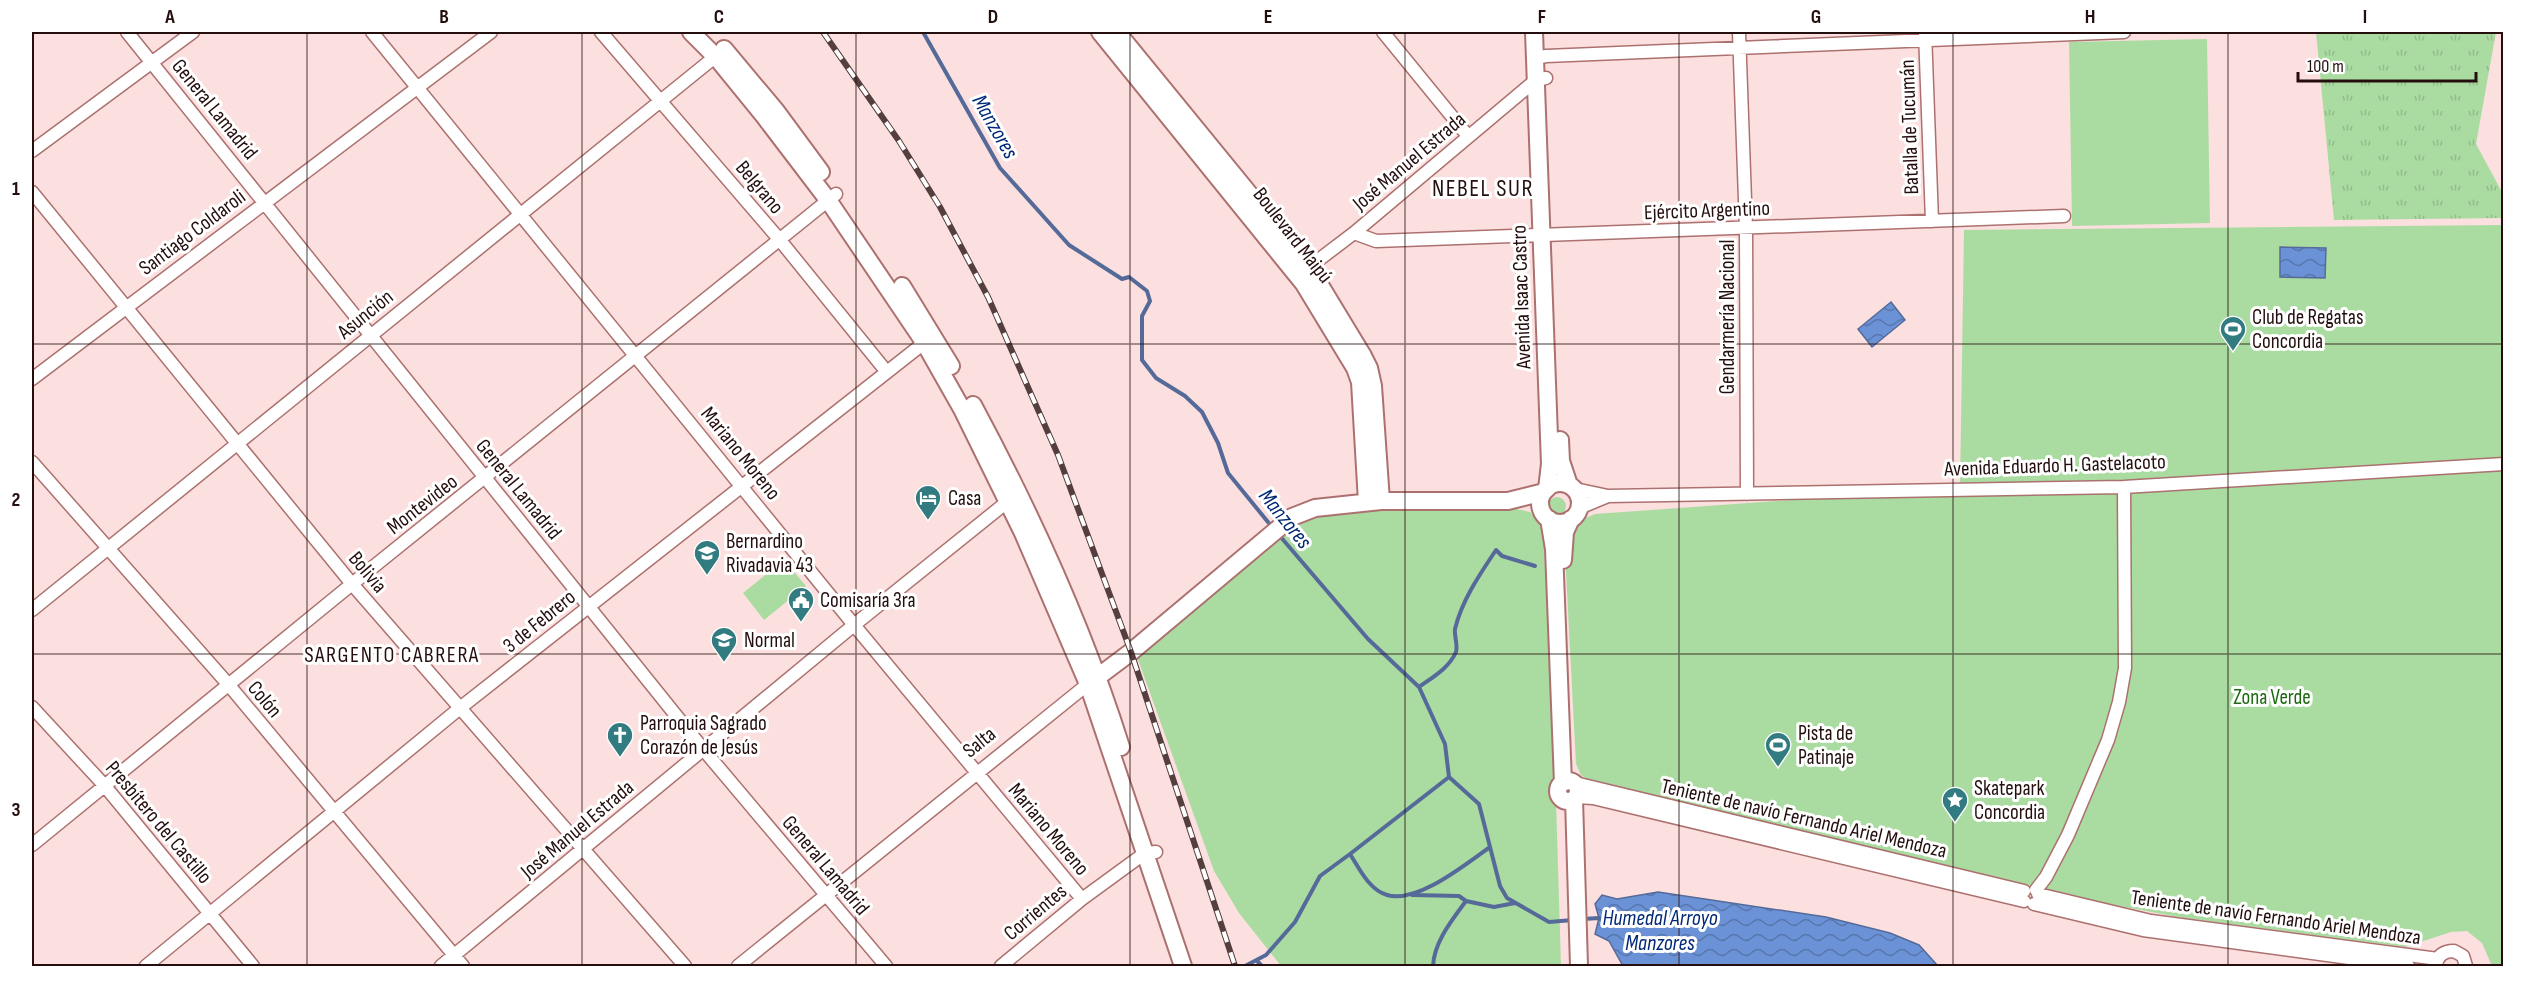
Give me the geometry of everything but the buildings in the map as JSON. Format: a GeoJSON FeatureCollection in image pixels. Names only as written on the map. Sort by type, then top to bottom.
{"type":"FeatureCollection","features":[{"type":"Feature","properties":{"kind":"main road"},"geometry":{"type":"LineString","coordinates":[[691,32],[720,53]]}},
{"type":"Feature","properties":{"kind":"main road"},"geometry":{"type":"LineString","coordinates":[[705,32],[720,53],[776,111],[974,408],[1061,618],[1093,680],[1151,853],[1183,966]]}},
{"type":"Feature","properties":{"kind":"main road","name":"Boulevard Maipú"},"geometry":{"type":"LineString","coordinates":[[1100,32],[1196,140],[1303,271],[1318,305],[1355,368],[1360,382],[1374,502]]}},
{"type":"Feature","properties":{"kind":"main road","name":"Boulevard Maipú"},"geometry":{"type":"LineString","coordinates":[[1117,32],[1196,140]]}},
{"type":"Feature","properties":{"kind":"main road","name":"Avenida Isaac Castro"},"geometry":{"type":"LineString","coordinates":[[1534,32],[1540,57],[1547,235],[1561,461],[1572,487]]}},
{"type":"Feature","properties":{"kind":"main road","name":"Avenida Isaac Castro"},"geometry":{"type":"LineString","coordinates":[[1540,57],[1545,32]]}},
{"type":"Feature","properties":{"kind":"main road","name":"Avenida Isaac Castro"},"geometry":{"type":"LineString","coordinates":[[1545,490],[1550,464],[1547,235]]}},
{"type":"Feature","properties":{"kind":"main road"},"geometry":{"type":"LineString","coordinates":[[1374,502],[1508,501],[1545,490],[1556,483],[1572,487],[1579,495],[1575,514],[1566,532],[1563,550],[1571,791],[1572,897],[1569,966]]}},
{"type":"Feature","properties":{"kind":"main road"},"geometry":{"type":"LineString","coordinates":[[1545,490],[1541,502],[1554,549],[1571,791]]}},
{"type":"Feature","properties":{"kind":"main road"},"geometry":{"type":"LineString","coordinates":[[1508,501],[1560,522],[1575,514]]}},
{"type":"Feature","properties":{"kind":"main road","name":"Salta"},"geometry":{"type":"LineString","coordinates":[[1093,680],[1131,652],[1292,517],[1315,508],[1374,502]]}},
{"type":"Feature","properties":{"kind":"main road"},"geometry":{"type":"LineString","coordinates":[[1151,853],[1195,966]]}},
{"type":"Feature","properties":{"kind":"main road"},"geometry":{"type":"LineString","coordinates":[[1572,897],[1579,966]]}},
{"type":"Feature","properties":{"kind":"street","name":"General Lamadrid"},"geometry":{"type":"LineString","coordinates":[[127,32],[703,749],[886,966]]}},
{"type":"Feature","properties":{"kind":"street"},"geometry":{"type":"LineString","coordinates":[[32,151],[194,32]]}},
{"type":"Feature","properties":{"kind":"street","name":"Mariano Moreno"},"geometry":{"type":"LineString","coordinates":[[372,32],[854,625],[1082,899]]}},
{"type":"Feature","properties":{"kind":"street","name":"Santiago Coldaroli"},"geometry":{"type":"LineString","coordinates":[[32,379],[491,32]]}},
{"type":"Feature","properties":{"kind":"street","name":"Belgrano"},"geometry":{"type":"LineString","coordinates":[[601,32],[779,239],[886,371]]}},
{"type":"Feature","properties":{"kind":"street"},"geometry":{"type":"LineString","coordinates":[[1383,32],[1468,136]]}},
{"type":"Feature","properties":{"kind":"street","name":"Gendarmería Nacional"},"geometry":{"type":"LineString","coordinates":[[1739,32],[1746,228],[1747,494]]}},
{"type":"Feature","properties":{"kind":"street"},"geometry":{"type":"LineString","coordinates":[[1540,57],[1740,48],[1925,36],[2124,32]]}},
{"type":"Feature","properties":{"kind":"street","name":"Batalla de Tucumán"},"geometry":{"type":"LineString","coordinates":[[1925,36],[1932,221]]}},
{"type":"Feature","properties":{"kind":"street","name":"Asunción"},"geometry":{"type":"LineString","coordinates":[[32,610],[720,53]]}},
{"type":"Feature","properties":{"kind":"street","name":"José Manuel Estrada"},"geometry":{"type":"LineString","coordinates":[[1303,271],[1354,233],[1468,136],[1541,79]]}},
{"type":"Feature","properties":{"kind":"street","name":"Bolivia"},"geometry":{"type":"LineString","coordinates":[[32,192],[352,584],[685,966]]}},
{"type":"Feature","properties":{"kind":"street","name":"Montevideo"},"geometry":{"type":"LineString","coordinates":[[32,845],[832,197]]}},
{"type":"Feature","properties":{"kind":"street","name":"Ejército Argentino"},"geometry":{"type":"LineString","coordinates":[[1354,233],[1376,241],[2064,216]]}},
{"type":"Feature","properties":{"kind":"street","name":"3 de Febrero"},"geometry":{"type":"LineString","coordinates":[[146,966],[460,708],[929,339]]}},
{"type":"Feature","properties":{"kind":"street","name":"Colón"},"geometry":{"type":"LineString","coordinates":[[32,462],[228,684],[463,966]]}},
{"type":"Feature","properties":{"kind":"street","name":"Avenida Eduardo H. Gastelacoto"},"geometry":{"type":"LineString","coordinates":[[1572,487],[1608,496],[2124,487],[2504,464]]}},
{"type":"Feature","properties":{"kind":"street"},"geometry":{"type":"LineString","coordinates":[[2031,896],[2046,877],[2068,835],[2108,740],[2120,702],[2125,668],[2124,487]]}},
{"type":"Feature","properties":{"kind":"street","name":"Avenida Eduardo H. Gastelacoto"},"geometry":{"type":"LineString","coordinates":[[1575,514],[1608,496]]}},
{"type":"Feature","properties":{"kind":"street","name":"José Manuel Estrada"},"geometry":{"type":"LineString","coordinates":[[441,966],[854,625],[1013,500]]}},
{"type":"Feature","properties":{"kind":"street","name":"Salta"},"geometry":{"type":"LineString","coordinates":[[738,966],[1093,680]]}},
{"type":"Feature","properties":{"kind":"street","name":"Presbítero del Castillo"},"geometry":{"type":"LineString","coordinates":[[32,707],[104,785],[253,966]]}},
{"type":"Feature","properties":{"kind":"street","name":"Teniente de navío Fernando Ariel Mendoza"},"geometry":{"type":"LineString","coordinates":[[1571,791],[2031,896],[2151,921],[2437,963],[2444,952],[2454,951],[2463,956],[2466,966]]}},
{"type":"Feature","properties":{"kind":"street","name":"Corrientes"},"geometry":{"type":"LineString","coordinates":[[1001,966],[1082,899],[1151,853]]}},
{"type":"Feature","properties":{"kind":"street","name":"Teniente de navío Fernando Ariel Mendoza"},"geometry":{"type":"LineString","coordinates":[[2031,896],[2143,930],[2408,966]]}},
{"type":"Feature","properties":{"kind":"green space"},"geometry":{"type":"Polygon","coordinates":[[[2316,32],[2496,32],[2476,144],[2503,194],[2503,218],[2334,220],[2316,32]]]}},
{"type":"Feature","properties":{"kind":"green space"},"geometry":{"type":"Polygon","coordinates":[[[2207,39],[2210,223],[2072,226],[2069,42],[2207,39]]]}},
{"type":"Feature","properties":{"kind":"green space","name":"Zona Verde"},"geometry":{"type":"Polygon","coordinates":[[[2503,225],[2503,966],[2492,966],[2482,943],[2467,931],[2451,932],[2405,947],[2178,917],[2098,902],[1590,781],[1581,775],[1576,764],[1565,553],[1576,522],[1595,514],[1960,488],[1964,230],[2503,225]]]}},
{"type":"Feature","properties":{"kind":"green space"},"geometry":{"type":"Polygon","coordinates":[[[1553,497],[1561,497],[1566,502],[1564,513],[1553,515],[1548,510],[1548,502],[1553,497]]]}},
{"type":"Feature","properties":{"kind":"green space"},"geometry":{"type":"Polygon","coordinates":[[[1512,508],[1530,512],[1543,527],[1556,779],[1552,790],[1556,800],[1561,966],[1281,966],[1239,913],[1214,871],[1136,654],[1305,520],[1318,515],[1379,509],[1512,508]]]}},
{"type":"Feature","properties":{"kind":"green space"},"geometry":{"type":"Polygon","coordinates":[[[784,560],[806,586],[764,620],[743,593],[784,560]]]}},
{"type":"Feature","properties":{"kind":"water"},"geometry":{"type":"Polygon","coordinates":[[[2280,247],[2326,248],[2325,278],[2280,277],[2280,247]]]}},
{"type":"Feature","properties":{"kind":"water"},"geometry":{"type":"Polygon","coordinates":[[[1891,302],[1905,320],[1872,347],[1858,329],[1891,302]]]}},
{"type":"Feature","properties":{"kind":"water","name":"Humedal Arroyo Manzores"},"geometry":{"type":"Polygon","coordinates":[[[1658,892],[1826,917],[1890,933],[1919,945],[1938,966],[1623,966],[1609,941],[1595,934],[1599,918],[1595,904],[1602,895],[1617,899],[1658,892]]]}},
{"type":"Feature","properties":{"kind":"waterway","name":"Manzores"},"geometry":{"type":"LineString","coordinates":[[923,32],[1000,168],[1069,245],[1122,279],[1129,277],[1147,291],[1150,301],[1142,316],[1142,360],[1156,378],[1185,396],[1202,412],[1218,443],[1228,473],[1272,527]]}},
{"type":"Feature","properties":{"kind":"waterway","name":"Manzores"},"geometry":{"type":"LineString","coordinates":[[1279,535],[1368,639],[1419,687],[1445,744],[1449,777],[1479,804],[1500,886],[1507,898],[1549,922],[1573,920]]}},
{"type":"Feature","properties":{"kind":"waterway"},"geometry":{"type":"LineString","coordinates":[[1419,687],[1440,672],[1453,658],[1456,652],[1455,629],[1458,618],[1472,588],[1496,550],[1502,556],[1535,566]]}},
{"type":"Feature","properties":{"kind":"waterway"},"geometry":{"type":"LineString","coordinates":[[1350,854],[1449,777]]}},
{"type":"Feature","properties":{"kind":"waterway"},"geometry":{"type":"LineString","coordinates":[[1245,966],[1266,955],[1295,922],[1320,876],[1350,854],[1365,878],[1375,888],[1387,895],[1399,896],[1412,894],[1441,881],[1490,847]]}},
{"type":"Feature","properties":{"kind":"waterway"},"geometry":{"type":"LineString","coordinates":[[1412,895],[1459,896],[1466,901]]}},
{"type":"Feature","properties":{"kind":"waterway"},"geometry":{"type":"LineString","coordinates":[[1433,966],[1440,940],[1466,901],[1494,907],[1515,903]]}},
{"type":"Feature","properties":{"kind":"waterway","name":"Manzores"},"geometry":{"type":"LineString","coordinates":[[1583,919],[1599,918],[1602,920]]}},
{"type":"Feature","properties":{"kind":"waterway"},"geometry":{"type":"LineString","coordinates":[[1257,961],[1262,966]]}},
{"type":"Feature","properties":{"kind":"railway"},"geometry":{"type":"LineString","coordinates":[[823,32],[899,141],[940,207],[988,297],[1058,455],[1131,652],[1235,966]]}},
{"type":"Feature","properties":{"kind":"place","name":"Club de Regatas Concordia"},"geometry":{"type":"Point","coordinates":[2233,352]}},
{"type":"Feature","properties":{"kind":"place","name":"Casa"},"geometry":{"type":"Point","coordinates":[928,521]}},
{"type":"Feature","properties":{"kind":"place","name":"Bernardino Rivadavia 43"},"geometry":{"type":"Point","coordinates":[707,576]}},
{"type":"Feature","properties":{"kind":"place","name":"Comisaría 3ra"},"geometry":{"type":"Point","coordinates":[801,623]}},
{"type":"Feature","properties":{"kind":"place","name":"Normal"},"geometry":{"type":"Point","coordinates":[724,663]}},
{"type":"Feature","properties":{"kind":"place","name":"Parroquia Sagrado Corazón de Jesús"},"geometry":{"type":"Point","coordinates":[620,758]}},
{"type":"Feature","properties":{"kind":"place","name":"Pista de Patinaje"},"geometry":{"type":"Point","coordinates":[1778,768]}},
{"type":"Feature","properties":{"kind":"place","name":"Skatepark Concordia"},"geometry":{"type":"Point","coordinates":[1955,823]}},
{"type":"Feature","properties":{"kind":"district","name":"NEBEL SUR"},"geometry":{"type":"Point","coordinates":[1483,188]}},
{"type":"Feature","properties":{"kind":"district","name":"SARGENTO CABRERA"},"geometry":{"type":"Point","coordinates":[392,654]}}]}
